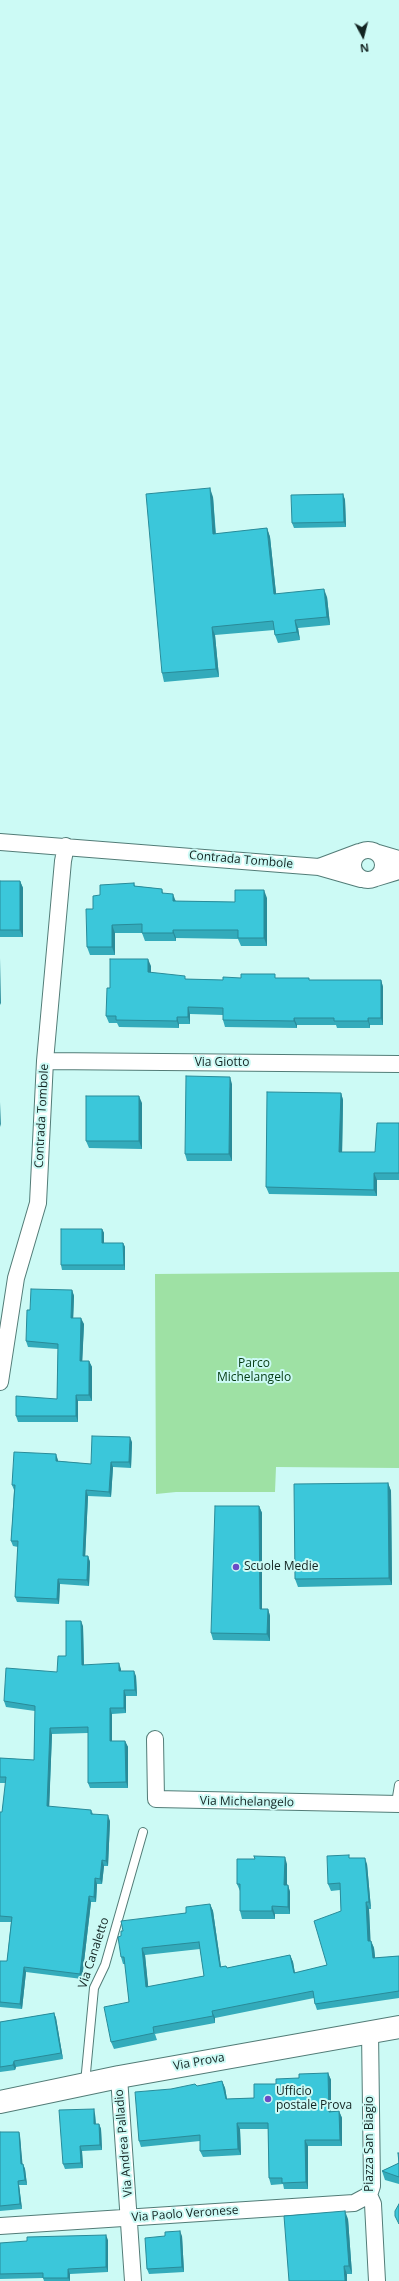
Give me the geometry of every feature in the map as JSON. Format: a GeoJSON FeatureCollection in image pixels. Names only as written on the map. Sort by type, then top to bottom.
{"type":"FeatureCollection","features":[{"type":"Feature","properties":{"kind":"main road","name":"Via Prova"},"geometry":{"type":"LineString","coordinates":[[0,2102],[119,2077],[370,2030],[399,2026]]}},
{"type":"Feature","properties":{"kind":"street","name":"Contrada Tombole"},"geometry":{"type":"LineString","coordinates":[[0,842],[319,867],[369,879]]}},
{"type":"Feature","properties":{"kind":"street","name":"Contrada Tombole"},"geometry":{"type":"LineString","coordinates":[[0,1382],[16,1278],[38,1203],[45,1061],[63,861],[66,846]]}},
{"type":"Feature","properties":{"kind":"street"},"geometry":{"type":"LineString","coordinates":[[399,859],[369,849],[359,852],[353,859],[352,869],[354,873],[369,879],[399,871]]}},
{"type":"Feature","properties":{"kind":"street","name":"Contrada Tombole"},"geometry":{"type":"LineString","coordinates":[[319,867],[359,852]]}},
{"type":"Feature","properties":{"kind":"street"},"geometry":{"type":"LineString","coordinates":[[369,879],[383,866],[378,853]]}},
{"type":"Feature","properties":{"kind":"street","name":"Via Giotto"},"geometry":{"type":"LineString","coordinates":[[45,1061],[399,1064]]}},
{"type":"Feature","properties":{"kind":"street","name":"Via Michelangelo"},"geometry":{"type":"LineString","coordinates":[[156,1738],[156,1799],[397,1804]]}},
{"type":"Feature","properties":{"kind":"street","name":"Piazza San Biagio"},"geometry":{"type":"LineString","coordinates":[[370,2030],[372,2186],[369,2196],[373,2204],[377,2281]]}},
{"type":"Feature","properties":{"kind":"street","name":"Via Andrea Palladio"},"geometry":{"type":"LineString","coordinates":[[119,2077],[130,2218],[133,2281]]}},
{"type":"Feature","properties":{"kind":"street","name":"Via Paolo Veronese"},"geometry":{"type":"LineString","coordinates":[[0,2226],[354,2203],[369,2196]]}},
{"type":"Feature","properties":{"kind":"lane"},"geometry":{"type":"LineString","coordinates":[[397,1804],[399,1785]]}},
{"type":"Feature","properties":{"kind":"lane","name":"Via Canaletto"},"geometry":{"type":"LineString","coordinates":[[85,2084],[94,1988],[105,1965],[143,1832]]}},
{"type":"Feature","properties":{"kind":"green space","name":"Parco Michelangelo"},"geometry":{"type":"Polygon","coordinates":[[[399,1272],[399,1468],[276,1467],[275,1492],[176,1492],[156,1494],[155,1274],[399,1272]]]}},
{"type":"Feature","properties":{"kind":"building"},"geometry":{"type":"Polygon","coordinates":[[[210,488],[213,534],[267,528],[274,594],[324,589],[327,617],[295,620],[297,632],[275,635],[273,621],[212,627],[216,669],[162,673],[146,494],[210,488]]]}},
{"type":"Feature","properties":{"kind":"building"},"geometry":{"type":"Polygon","coordinates":[[[343,494],[344,522],[292,523],[291,495],[343,494]]]}},
{"type":"Feature","properties":{"kind":"building"},"geometry":{"type":"Polygon","coordinates":[[[0,881],[20,881],[20,930],[0,930],[0,881]]]}},
{"type":"Feature","properties":{"kind":"building"},"geometry":{"type":"Polygon","coordinates":[[[134,883],[134,886],[162,889],[162,893],[173,894],[173,901],[235,902],[235,890],[264,890],[264,938],[238,938],[238,930],[173,930],[173,933],[142,933],[142,924],[112,925],[112,947],[87,947],[86,909],[93,909],[93,896],[100,895],[100,885],[134,883]]]}},
{"type":"Feature","properties":{"kind":"building"},"geometry":{"type":"Polygon","coordinates":[[[110,959],[148,959],[148,972],[185,976],[185,979],[223,980],[223,977],[241,978],[241,974],[275,974],[275,978],[309,978],[309,980],[381,980],[381,1018],[368,1018],[368,1021],[334,1021],[334,1018],[294,1018],[294,1021],[223,1020],[223,1008],[188,1007],[188,1017],[177,1017],[177,1021],[116,1020],[116,1016],[106,1016],[107,988],[110,988],[110,959]]]}},
{"type":"Feature","properties":{"kind":"building"},"geometry":{"type":"Polygon","coordinates":[[[186,1076],[230,1077],[229,1154],[185,1154],[186,1076]]]}},
{"type":"Feature","properties":{"kind":"building"},"geometry":{"type":"Polygon","coordinates":[[[267,1092],[341,1093],[339,1152],[375,1152],[377,1123],[399,1123],[399,1173],[374,1173],[374,1190],[266,1187],[267,1092]]]}},
{"type":"Feature","properties":{"kind":"building"},"geometry":{"type":"Polygon","coordinates":[[[86,1096],[139,1096],[139,1141],[86,1141],[86,1096]]]}},
{"type":"Feature","properties":{"kind":"building"},"geometry":{"type":"Polygon","coordinates":[[[61,1229],[102,1229],[102,1243],[123,1243],[124,1265],[61,1265],[61,1229]]]}},
{"type":"Feature","properties":{"kind":"building"},"geometry":{"type":"Polygon","coordinates":[[[31,1289],[72,1290],[71,1318],[81,1318],[80,1361],[89,1361],[89,1395],[76,1395],[76,1416],[16,1416],[16,1396],[57,1399],[58,1344],[26,1341],[27,1310],[30,1310],[31,1289]]]}},
{"type":"Feature","properties":{"kind":"building"},"geometry":{"type":"Polygon","coordinates":[[[92,1436],[130,1437],[129,1462],[111,1462],[109,1492],[86,1490],[83,1556],[88,1556],[87,1580],[58,1579],[57,1599],[15,1597],[18,1541],[11,1541],[15,1485],[12,1485],[14,1452],[56,1454],[56,1461],[91,1464],[92,1436]]]}},
{"type":"Feature","properties":{"kind":"building"},"geometry":{"type":"Polygon","coordinates":[[[388,1483],[389,1578],[295,1579],[294,1484],[388,1483]]]}},
{"type":"Feature","properties":{"kind":"building"},"geometry":{"type":"Polygon","coordinates":[[[215,1506],[259,1506],[260,1609],[268,1609],[267,1634],[211,1633],[215,1506]]]}},
{"type":"Feature","properties":{"kind":"building"},"geometry":{"type":"Polygon","coordinates":[[[66,1621],[81,1621],[82,1665],[119,1663],[119,1671],[134,1671],[135,1690],[124,1690],[124,1708],[110,1708],[110,1741],[125,1741],[126,1782],[88,1783],[88,1727],[50,1728],[47,1806],[91,1810],[91,1814],[108,1815],[106,1861],[102,1860],[100,1879],[95,1878],[94,1897],[89,1896],[80,1974],[24,1967],[20,2004],[0,2002],[0,1961],[7,1961],[12,1917],[0,1916],[0,1812],[2,1812],[6,1777],[0,1777],[0,1758],[34,1760],[35,1706],[4,1701],[6,1668],[57,1672],[58,1656],[66,1656],[66,1621]]]}},
{"type":"Feature","properties":{"kind":"building"},"geometry":{"type":"Polygon","coordinates":[[[349,1855],[349,1858],[365,1858],[369,1902],[366,1902],[368,1941],[371,1941],[373,1958],[399,1956],[399,1991],[315,2004],[313,1991],[212,2011],[213,2016],[153,2027],[154,2033],[111,2042],[104,2007],[129,2002],[124,1957],[121,1957],[118,1937],[121,1936],[121,1931],[123,1931],[121,1921],[186,1913],[186,1907],[210,1904],[220,1967],[226,1966],[227,1968],[290,1955],[294,1973],[327,1965],[314,1921],[341,1911],[340,1883],[328,1884],[327,1856],[349,1855]],[[199,1942],[142,1948],[146,1987],[204,1976],[199,1942]]]}},
{"type":"Feature","properties":{"kind":"building"},"geometry":{"type":"Polygon","coordinates":[[[254,1856],[285,1857],[284,1885],[288,1885],[288,1907],[272,1906],[272,1911],[240,1911],[240,1884],[237,1884],[237,1859],[255,1859],[254,1856]]]}},
{"type":"Feature","properties":{"kind":"building"},"geometry":{"type":"Polygon","coordinates":[[[54,2013],[61,2053],[14,2061],[13,2065],[0,2067],[0,2022],[54,2013]]]}},
{"type":"Feature","properties":{"kind":"building"},"geometry":{"type":"Polygon","coordinates":[[[328,2073],[329,2112],[339,2111],[340,2140],[305,2140],[306,2182],[282,2183],[282,2178],[269,2178],[268,2123],[237,2123],[238,2149],[200,2151],[200,2135],[139,2141],[135,2092],[171,2089],[195,2084],[197,2086],[222,2081],[226,2099],[254,2098],[254,2084],[276,2084],[276,2079],[299,2078],[299,2074],[328,2073]]]}},
{"type":"Feature","properties":{"kind":"building"},"geometry":{"type":"Polygon","coordinates":[[[94,2109],[94,2124],[99,2124],[100,2145],[80,2146],[81,2163],[63,2164],[59,2110],[94,2109]]]}},
{"type":"Feature","properties":{"kind":"building"},"geometry":{"type":"Polygon","coordinates":[[[0,2132],[19,2132],[21,2164],[23,2164],[25,2180],[18,2181],[20,2204],[0,2206],[0,2132]]]}},
{"type":"Feature","properties":{"kind":"building"},"geometry":{"type":"Polygon","coordinates":[[[399,2163],[399,2177],[382,2171],[399,2163]]]}},
{"type":"Feature","properties":{"kind":"building"},"geometry":{"type":"Polygon","coordinates":[[[399,2204],[399,2224],[395,2216],[395,2211],[399,2204]]]}},
{"type":"Feature","properties":{"kind":"building"},"geometry":{"type":"Polygon","coordinates":[[[345,2211],[349,2266],[344,2266],[345,2281],[289,2281],[284,2216],[345,2211]]]}},
{"type":"Feature","properties":{"kind":"building"},"geometry":{"type":"Polygon","coordinates":[[[180,2231],[182,2267],[147,2269],[145,2238],[165,2236],[165,2232],[180,2231]]]}},
{"type":"Feature","properties":{"kind":"building"},"geometry":{"type":"Polygon","coordinates":[[[106,2235],[106,2267],[68,2269],[68,2278],[43,2278],[43,2273],[0,2274],[0,2243],[27,2241],[27,2237],[106,2235]]]}},
{"type":"Feature","properties":{"kind":"place","name":"Scuole Medie"},"geometry":{"type":"Point","coordinates":[236,1567]}},
{"type":"Feature","properties":{"kind":"place","name":"Ufficio postale Prova"},"geometry":{"type":"Point","coordinates":[268,2099]}}]}
